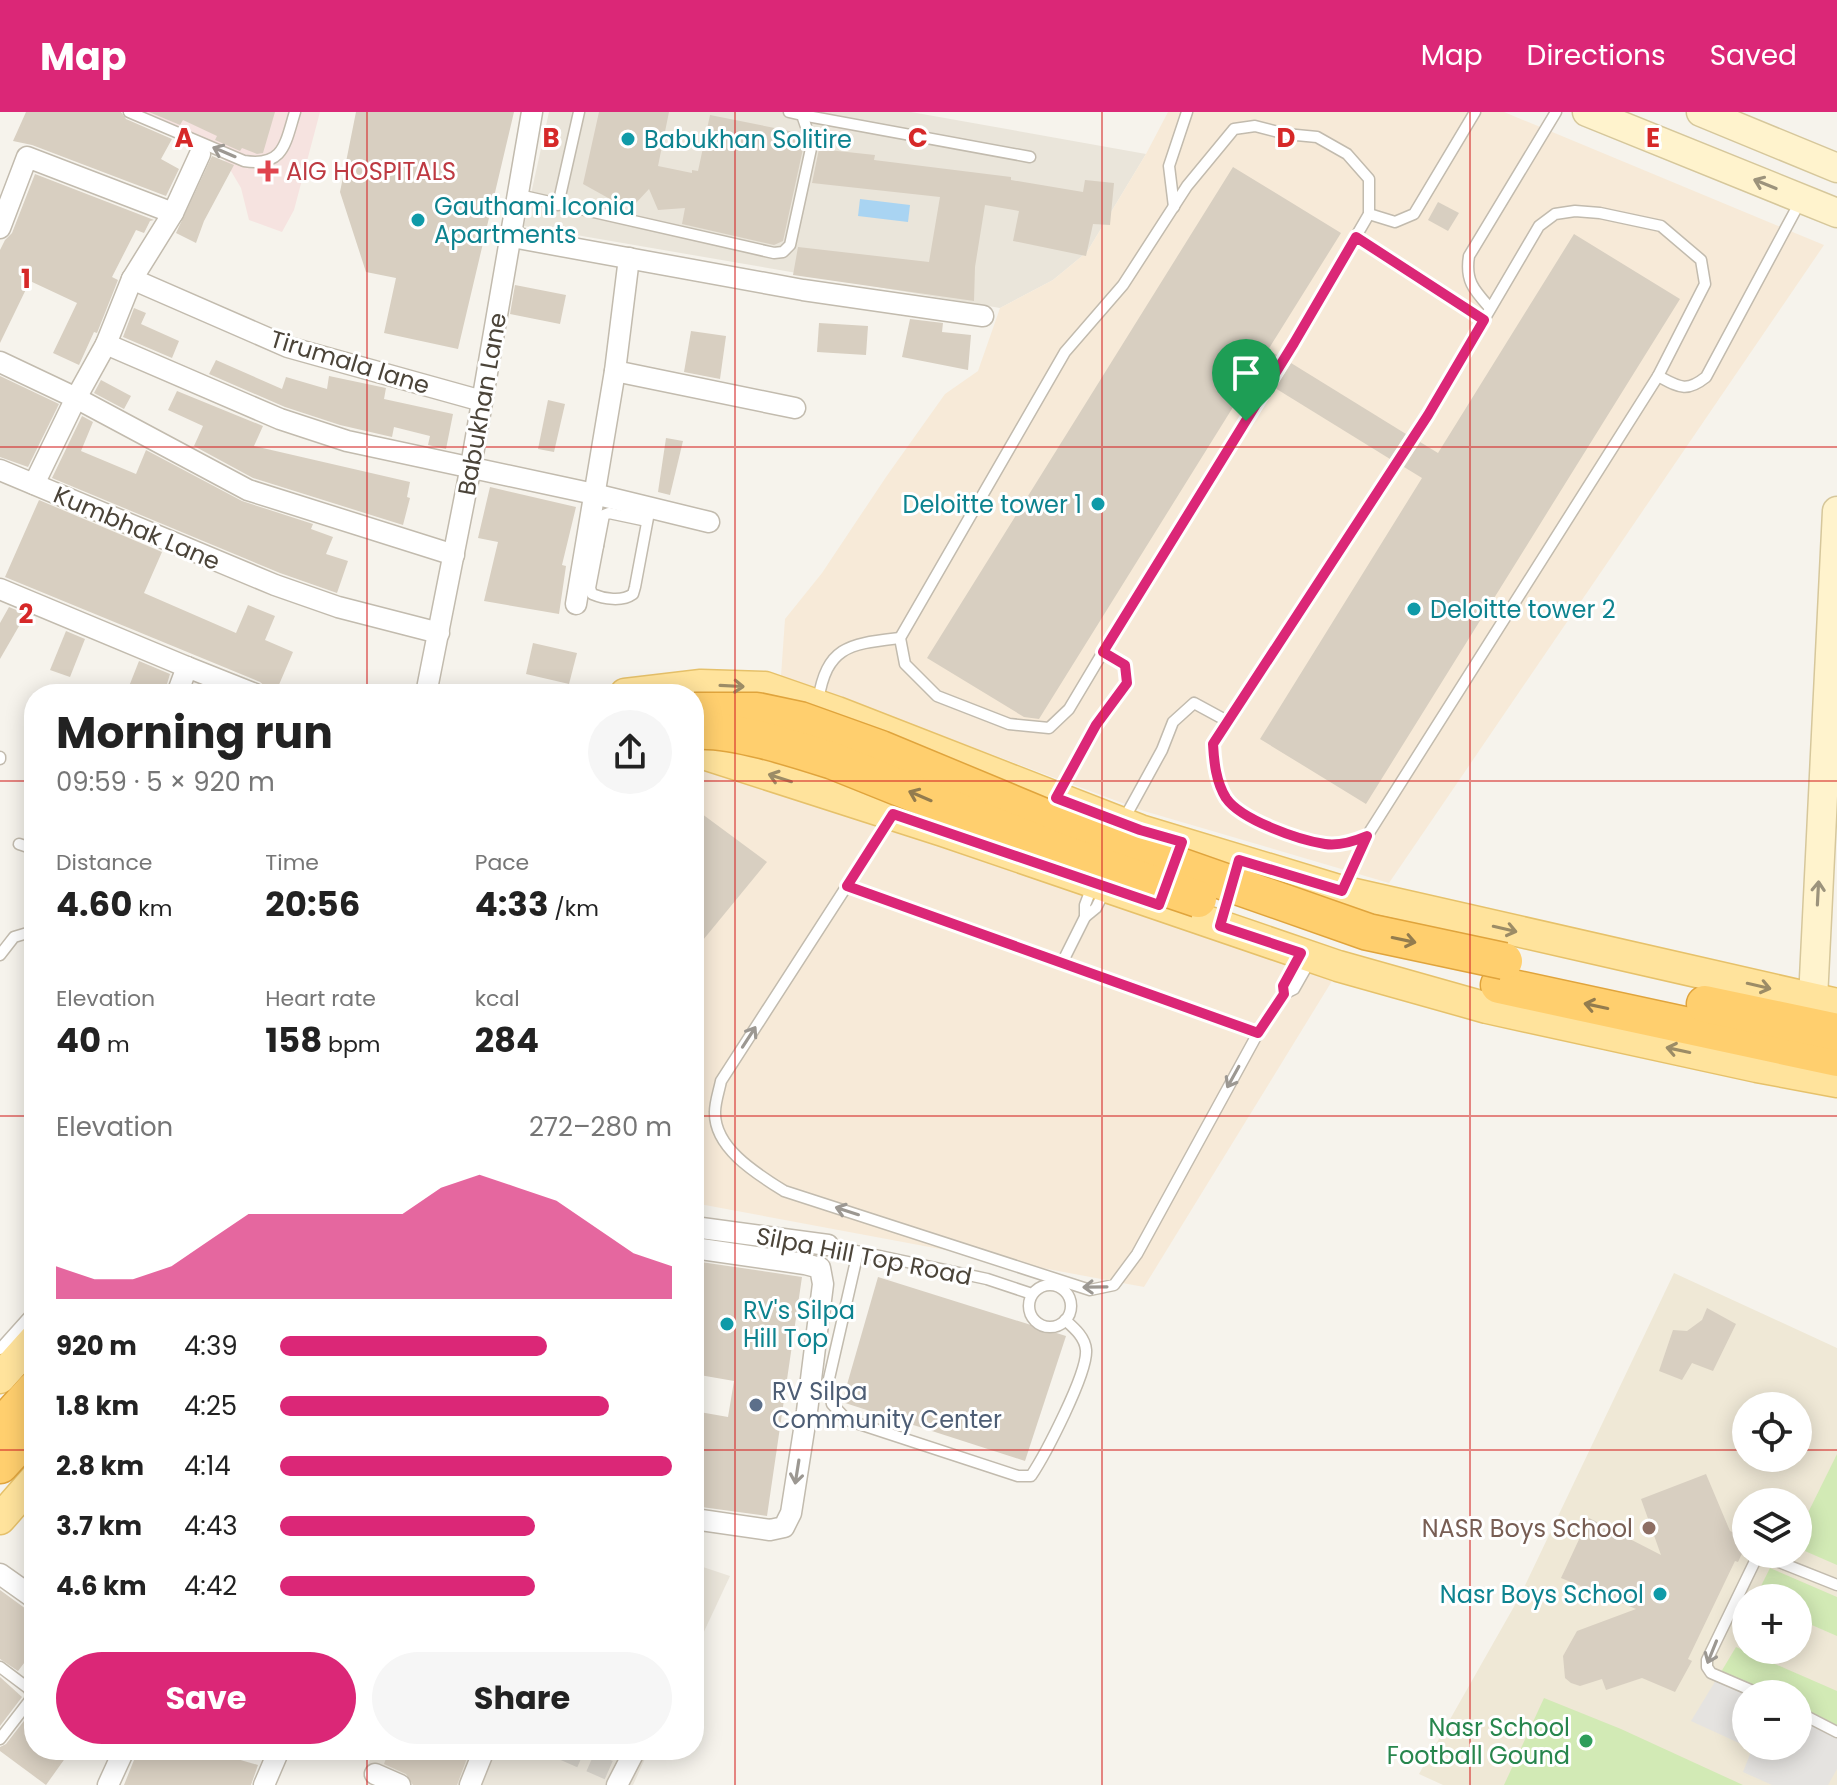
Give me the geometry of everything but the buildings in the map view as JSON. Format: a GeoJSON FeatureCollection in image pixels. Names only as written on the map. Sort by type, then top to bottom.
{"type":"FeatureCollection","features":[{"type":"Feature","properties":{"kind":"highway"},"geometry":{"type":"LineString","coordinates":[[704,711],[757,711],[800,720],[881,749],[1071,828],[1368,932],[1502,973],[1837,1058]]}},
{"type":"Feature","properties":{"kind":"highway"},"geometry":{"type":"LineString","coordinates":[[704,730],[712,729],[794,748],[1062,853],[1377,960],[1502,973],[1837,1032]]}},
{"type":"Feature","properties":{"kind":"highway"},"geometry":{"type":"LineString","coordinates":[[0,1428],[24,1401]]}},
{"type":"Feature","properties":{"kind":"highway"},"geometry":{"type":"LineString","coordinates":[[0,1465],[24,1439]]}},
{"type":"Feature","properties":{"kind":"main road"},"geometry":{"type":"LineString","coordinates":[[1701,112],[1837,168]]}},
{"type":"Feature","properties":{"kind":"main road"},"geometry":{"type":"LineString","coordinates":[[1601,114],[1837,213]]}},
{"type":"Feature","properties":{"kind":"main road"},"geometry":{"type":"LineString","coordinates":[[704,685],[765,687],[1122,823],[1342,891],[1825,1001],[1837,511]]}},
{"type":"Feature","properties":{"kind":"main road"},"geometry":{"type":"LineString","coordinates":[[704,754],[893,814],[1306,955],[1487,1008],[1837,1082]]}},
{"type":"Feature","properties":{"kind":"main road"},"geometry":{"type":"LineString","coordinates":[[1159,905],[1182,842]]}},
{"type":"Feature","properties":{"kind":"main road"},"geometry":{"type":"LineString","coordinates":[[1220,926],[1239,860]]}},
{"type":"Feature","properties":{"kind":"main road"},"geometry":{"type":"LineString","coordinates":[[0,1378],[24,1351]]}},
{"type":"Feature","properties":{"kind":"main road"},"geometry":{"type":"LineString","coordinates":[[0,1519],[24,1491]]}},
{"type":"Feature","properties":{"kind":"street","name":"Babukhan Lane"},"geometry":{"type":"LineString","coordinates":[[428,684],[471,466],[532,112]]}},
{"type":"Feature","properties":{"kind":"street"},"geometry":{"type":"LineString","coordinates":[[34,484],[106,344],[132,279],[173,213],[200,154]]}},
{"type":"Feature","properties":{"kind":"street"},"geometry":{"type":"LineString","coordinates":[[0,228],[27,157],[173,213]]}},
{"type":"Feature","properties":{"kind":"street"},"geometry":{"type":"LineString","coordinates":[[512,237],[803,290],[983,316]]}},
{"type":"Feature","properties":{"kind":"street"},"geometry":{"type":"LineString","coordinates":[[576,604],[592,545],[594,494],[615,371],[629,258]]}},
{"type":"Feature","properties":{"kind":"street","name":"Tirumala lane"},"geometry":{"type":"LineString","coordinates":[[132,279],[288,347],[482,401]]}},
{"type":"Feature","properties":{"kind":"street"},"geometry":{"type":"LineString","coordinates":[[106,344],[280,419],[347,441],[594,494],[648,514],[709,522]]}},
{"type":"Feature","properties":{"kind":"street"},"geometry":{"type":"LineString","coordinates":[[0,362],[76,398],[248,490],[454,555]]}},
{"type":"Feature","properties":{"kind":"street"},"geometry":{"type":"LineString","coordinates":[[615,371],[795,408]]}},
{"type":"Feature","properties":{"kind":"street","name":"Kumbhak Lane"},"geometry":{"type":"LineString","coordinates":[[0,470],[275,585],[338,607],[439,633]]}},
{"type":"Feature","properties":{"kind":"street"},"geometry":{"type":"LineString","coordinates":[[0,589],[230,684]]}},
{"type":"Feature","properties":{"kind":"street"},"geometry":{"type":"LineString","coordinates":[[181,684],[187,667]]}},
{"type":"Feature","properties":{"kind":"street","name":"Silpa Hill Top Road"},"geometry":{"type":"LineString","coordinates":[[704,1238],[828,1245]]}},
{"type":"Feature","properties":{"kind":"street"},"geometry":{"type":"LineString","coordinates":[[704,1240],[820,1268],[823,1284],[791,1513],[784,1527],[770,1530],[704,1520]]}},
{"type":"Feature","properties":{"kind":"street"},"geometry":{"type":"LineString","coordinates":[[0,1574],[24,1591]]}},
{"type":"Feature","properties":{"kind":"street"},"geometry":{"type":"LineString","coordinates":[[108,1785],[119,1760]]}},
{"type":"Feature","properties":{"kind":"street"},"geometry":{"type":"LineString","coordinates":[[264,1785],[275,1760]]}},
{"type":"Feature","properties":{"kind":"street"},"geometry":{"type":"LineString","coordinates":[[470,1785],[480,1760]]}},
{"type":"Feature","properties":{"kind":"street"},"geometry":{"type":"LineString","coordinates":[[617,1785],[630,1760]]}},
{"type":"Feature","properties":{"kind":"street"},"geometry":{"type":"LineString","coordinates":[[375,1774],[400,1785]]}},
{"type":"Feature","properties":{"kind":"lane"},"geometry":{"type":"LineString","coordinates":[[129,112],[244,161],[260,164],[272,161],[282,150],[295,112]]}},
{"type":"Feature","properties":{"kind":"lane"},"geometry":{"type":"LineString","coordinates":[[558,205],[579,112]]}},
{"type":"Feature","properties":{"kind":"lane"},"geometry":{"type":"LineString","coordinates":[[789,112],[1030,157]]}},
{"type":"Feature","properties":{"kind":"lane"},"geometry":{"type":"LineString","coordinates":[[1174,207],[1169,166],[1187,112]]}},
{"type":"Feature","properties":{"kind":"lane"},"geometry":{"type":"LineString","coordinates":[[1369,214],[1395,222],[1414,214],[1475,112]]}},
{"type":"Feature","properties":{"kind":"lane"},"geometry":{"type":"LineString","coordinates":[[1490,308],[1470,286],[1467,270],[1469,256],[1556,112]]}},
{"type":"Feature","properties":{"kind":"lane"},"geometry":{"type":"LineString","coordinates":[[519,195],[774,253],[783,252],[790,245],[812,144],[802,115]]}},
{"type":"Feature","properties":{"kind":"lane"},"geometry":{"type":"LineString","coordinates":[[1255,126],[1286,134],[1317,137],[1347,154],[1369,179],[1369,214],[1356,237],[1069,709],[1049,728],[1009,724],[937,696],[905,664],[900,638],[1065,352],[1123,285],[1174,207],[1187,186],[1234,129],[1255,126]]}},
{"type":"Feature","properties":{"kind":"lane"},"geometry":{"type":"LineString","coordinates":[[1658,376],[1680,387],[1694,387],[1706,377],[1802,199]]}},
{"type":"Feature","properties":{"kind":"lane"},"geometry":{"type":"LineString","coordinates":[[1342,891],[1367,836],[1658,376],[1705,284],[1701,260],[1661,226],[1575,211],[1555,214],[1539,226],[1428,415],[1213,744],[1225,796],[1237,810],[1260,824],[1327,845],[1367,836]]}},
{"type":"Feature","properties":{"kind":"lane"},"geometry":{"type":"LineString","coordinates":[[1356,237],[1484,320]]}},
{"type":"Feature","properties":{"kind":"lane"},"geometry":{"type":"LineString","coordinates":[[648,514],[633,594],[628,598],[592,594],[592,545],[604,515],[648,514]]}},
{"type":"Feature","properties":{"kind":"lane"},"geometry":{"type":"LineString","coordinates":[[818,705],[821,682],[835,655],[860,643],[900,638]]}},
{"type":"Feature","properties":{"kind":"lane"},"geometry":{"type":"LineString","coordinates":[[1056,798],[1096,725],[1127,683],[1125,665],[1103,652]]}},
{"type":"Feature","properties":{"kind":"lane"},"geometry":{"type":"LineString","coordinates":[[1122,823],[1162,750],[1173,722],[1194,703],[1229,722]]}},
{"type":"Feature","properties":{"kind":"lane"},"geometry":{"type":"LineString","coordinates":[[893,814],[721,1081],[714,1114],[722,1139],[751,1170],[784,1191],[1090,1290],[1114,1285],[1137,1254],[1258,1033],[1284,994],[1294,989],[1306,955]]}},
{"type":"Feature","properties":{"kind":"lane"},"geometry":{"type":"LineString","coordinates":[[19,844],[24,846]]}},
{"type":"Feature","properties":{"kind":"lane"},"geometry":{"type":"LineString","coordinates":[[1062,963],[1085,917],[1096,908],[1100,884]]}},
{"type":"Feature","properties":{"kind":"lane"},"geometry":{"type":"LineString","coordinates":[[847,886],[1258,1033]]}},
{"type":"Feature","properties":{"kind":"lane"},"geometry":{"type":"LineString","coordinates":[[0,937],[24,934]]}},
{"type":"Feature","properties":{"kind":"lane"},"geometry":{"type":"LineString","coordinates":[[0,955],[14,937]]}},
{"type":"Feature","properties":{"kind":"lane","name":"Silpa Hill Top Road"},"geometry":{"type":"LineString","coordinates":[[828,1245],[987,1279],[1032,1294]]}},
{"type":"Feature","properties":{"kind":"lane"},"geometry":{"type":"LineString","coordinates":[[858,1252],[828,1383],[832,1404],[847,1420],[1018,1476],[1031,1476],[1080,1379],[1085,1361],[1083,1339],[1065,1320]]}},
{"type":"Feature","properties":{"kind":"lane"},"geometry":{"type":"LineString","coordinates":[[1043,1286],[1063,1289],[1070,1301],[1069,1315],[1065,1320],[1059,1325],[1046,1327],[1034,1320],[1029,1308],[1032,1294],[1043,1286]]}},
{"type":"Feature","properties":{"kind":"lane"},"geometry":{"type":"LineString","coordinates":[[0,1349],[24,1322]]}},
{"type":"Feature","properties":{"kind":"lane"},"geometry":{"type":"LineString","coordinates":[[1732,1682],[1711,1673],[1707,1660],[1756,1559],[1762,1556],[1769,1558],[1837,1585]]}},
{"type":"Feature","properties":{"kind":"lane"},"geometry":{"type":"LineString","coordinates":[[0,1667],[24,1685]]}},
{"type":"Feature","properties":{"kind":"lane"},"geometry":{"type":"LineString","coordinates":[[0,1739],[24,1708]]}},
{"type":"Feature","properties":{"kind":"lane"},"geometry":{"type":"LineString","coordinates":[[1812,1719],[1837,1732]]}},
{"type":"Feature","properties":{"kind":"shaded area","name":"AIG HOSPITALS"},"geometry":{"type":"Polygon","coordinates":[[[123,112],[320,112],[294,210],[282,232],[249,220],[241,188],[221,154],[123,112]]]}},
{"type":"Feature","properties":{"kind":"shaded area","name":"Babukhan Solitire"},"geometry":{"type":"Polygon","coordinates":[[[549,112],[911,112],[1146,154],[1087,252],[1053,280],[1000,308],[524,226],[549,112]]]}},
{"type":"Feature","properties":{"kind":"shaded area"},"geometry":{"type":"Polygon","coordinates":[[[1168,112],[1504,112],[1824,245],[1389,883],[1144,811],[781,676],[785,619],[822,573],[945,394],[978,371],[1000,308],[1053,280],[1087,252],[1168,112]]]}},
{"type":"Feature","properties":{"kind":"shaded area"},"geometry":{"type":"Polygon","coordinates":[[[704,768],[1146,913],[1332,981],[1144,1287],[704,1205],[704,768]]]}},
{"type":"Feature","properties":{"kind":"shaded area","name":"NASR Boys School"},"geometry":{"type":"Polygon","coordinates":[[[1674,1273],[1837,1348],[1837,1785],[1443,1785],[1419,1774],[1520,1596],[1674,1273]]]}},
{"type":"Feature","properties":{"kind":"shaded area"},"geometry":{"type":"Polygon","coordinates":[[[704,1567],[730,1576],[704,1632],[704,1567]]]}},
{"type":"Feature","properties":{"kind":"shaded area"},"geometry":{"type":"Polygon","coordinates":[[[1716,1680],[1732,1687],[1732,1740],[1691,1721],[1716,1680]]]}},
{"type":"Feature","properties":{"kind":"shaded area"},"geometry":{"type":"Polygon","coordinates":[[[1812,1725],[1837,1737],[1837,1769],[1828,1785],[1772,1785],[1743,1772],[1748,1760],[1812,1760],[1812,1725]]]}},
{"type":"Feature","properties":{"kind":"shaded area"},"geometry":{"type":"Polygon","coordinates":[[[370,1760],[644,1760],[633,1785],[380,1785],[363,1777],[370,1760]]]}},
{"type":"Feature","properties":{"kind":"green space"},"geometry":{"type":"Polygon","coordinates":[[[1837,1454],[1837,1565],[1812,1554],[1812,1505],[1837,1454]]]}},
{"type":"Feature","properties":{"kind":"green space"},"geometry":{"type":"Polygon","coordinates":[[[1770,1568],[1807,1584],[1762,1584],[1770,1568]]]}},
{"type":"Feature","properties":{"kind":"green space"},"geometry":{"type":"Polygon","coordinates":[[[1812,1586],[1837,1597],[1837,1636],[1812,1625],[1812,1586]]]}},
{"type":"Feature","properties":{"kind":"green space"},"geometry":{"type":"Polygon","coordinates":[[[1732,1654],[1732,1664],[1775,1664],[1812,1680],[1736,1680],[1721,1672],[1732,1654]]]}},
{"type":"Feature","properties":{"kind":"green space"},"geometry":{"type":"Polygon","coordinates":[[[1812,1680],[1837,1691],[1837,1728],[1812,1717],[1812,1680]]]}},
{"type":"Feature","properties":{"kind":"green space","name":"Nasr School Football Gound"},"geometry":{"type":"Polygon","coordinates":[[[1544,1698],[1621,1729],[1743,1785],[1504,1785],[1544,1698]]]}},
{"type":"Feature","properties":{"kind":"water"},"geometry":{"type":"Polygon","coordinates":[[[860,199],[910,205],[908,222],[858,216],[860,199]]]}},
{"type":"Feature","properties":{"kind":"tunnel"},"geometry":{"type":"LineString","coordinates":[[586,1760],[622,1776]]}},
{"type":"Feature","properties":{"kind":"place","name":"Babukhan Solitire"},"geometry":{"type":"Point","coordinates":[628,139]}},
{"type":"Feature","properties":{"kind":"place","name":"AIG HOSPITALS"},"geometry":{"type":"Point","coordinates":[268,171]}},
{"type":"Feature","properties":{"kind":"place","name":"Gauthami Iconia Apartments"},"geometry":{"type":"Point","coordinates":[418,220]}},
{"type":"Feature","properties":{"kind":"place","name":"Deloitte tower 1"},"geometry":{"type":"Point","coordinates":[1098,504]}},
{"type":"Feature","properties":{"kind":"place","name":"Deloitte tower 2"},"geometry":{"type":"Point","coordinates":[1414,609]}},
{"type":"Feature","properties":{"kind":"place","name":"RV's Silpa Hill Top"},"geometry":{"type":"Point","coordinates":[727,1324]}},
{"type":"Feature","properties":{"kind":"place","name":"RV Silpa Community Center"},"geometry":{"type":"Point","coordinates":[756,1405]}},
{"type":"Feature","properties":{"kind":"place","name":"NASR Boys School"},"geometry":{"type":"Point","coordinates":[1649,1528]}},
{"type":"Feature","properties":{"kind":"place","name":"Nasr Boys School"},"geometry":{"type":"Point","coordinates":[1660,1594]}},
{"type":"Feature","properties":{"kind":"place","name":"Nasr School Football Gound"},"geometry":{"type":"Point","coordinates":[1586,1741]}},
{"type":"Feature","properties":{"kind":"route"},"geometry":{"type":"LineString","coordinates":[[1356,237],[1484,320],[1428,415],[1326,575],[1213,744],[1215,766],[1225,796],[1237,810],[1260,824],[1327,845],[1367,836],[1342,891],[1239,860],[1220,926],[1301,953],[1283,986],[1284,994],[1258,1033],[847,886],[893,814],[1159,905],[1182,842],[1140,830],[1056,798],[1096,725],[1127,683],[1125,665],[1103,652],[1246,421],[1356,237]]}}]}
